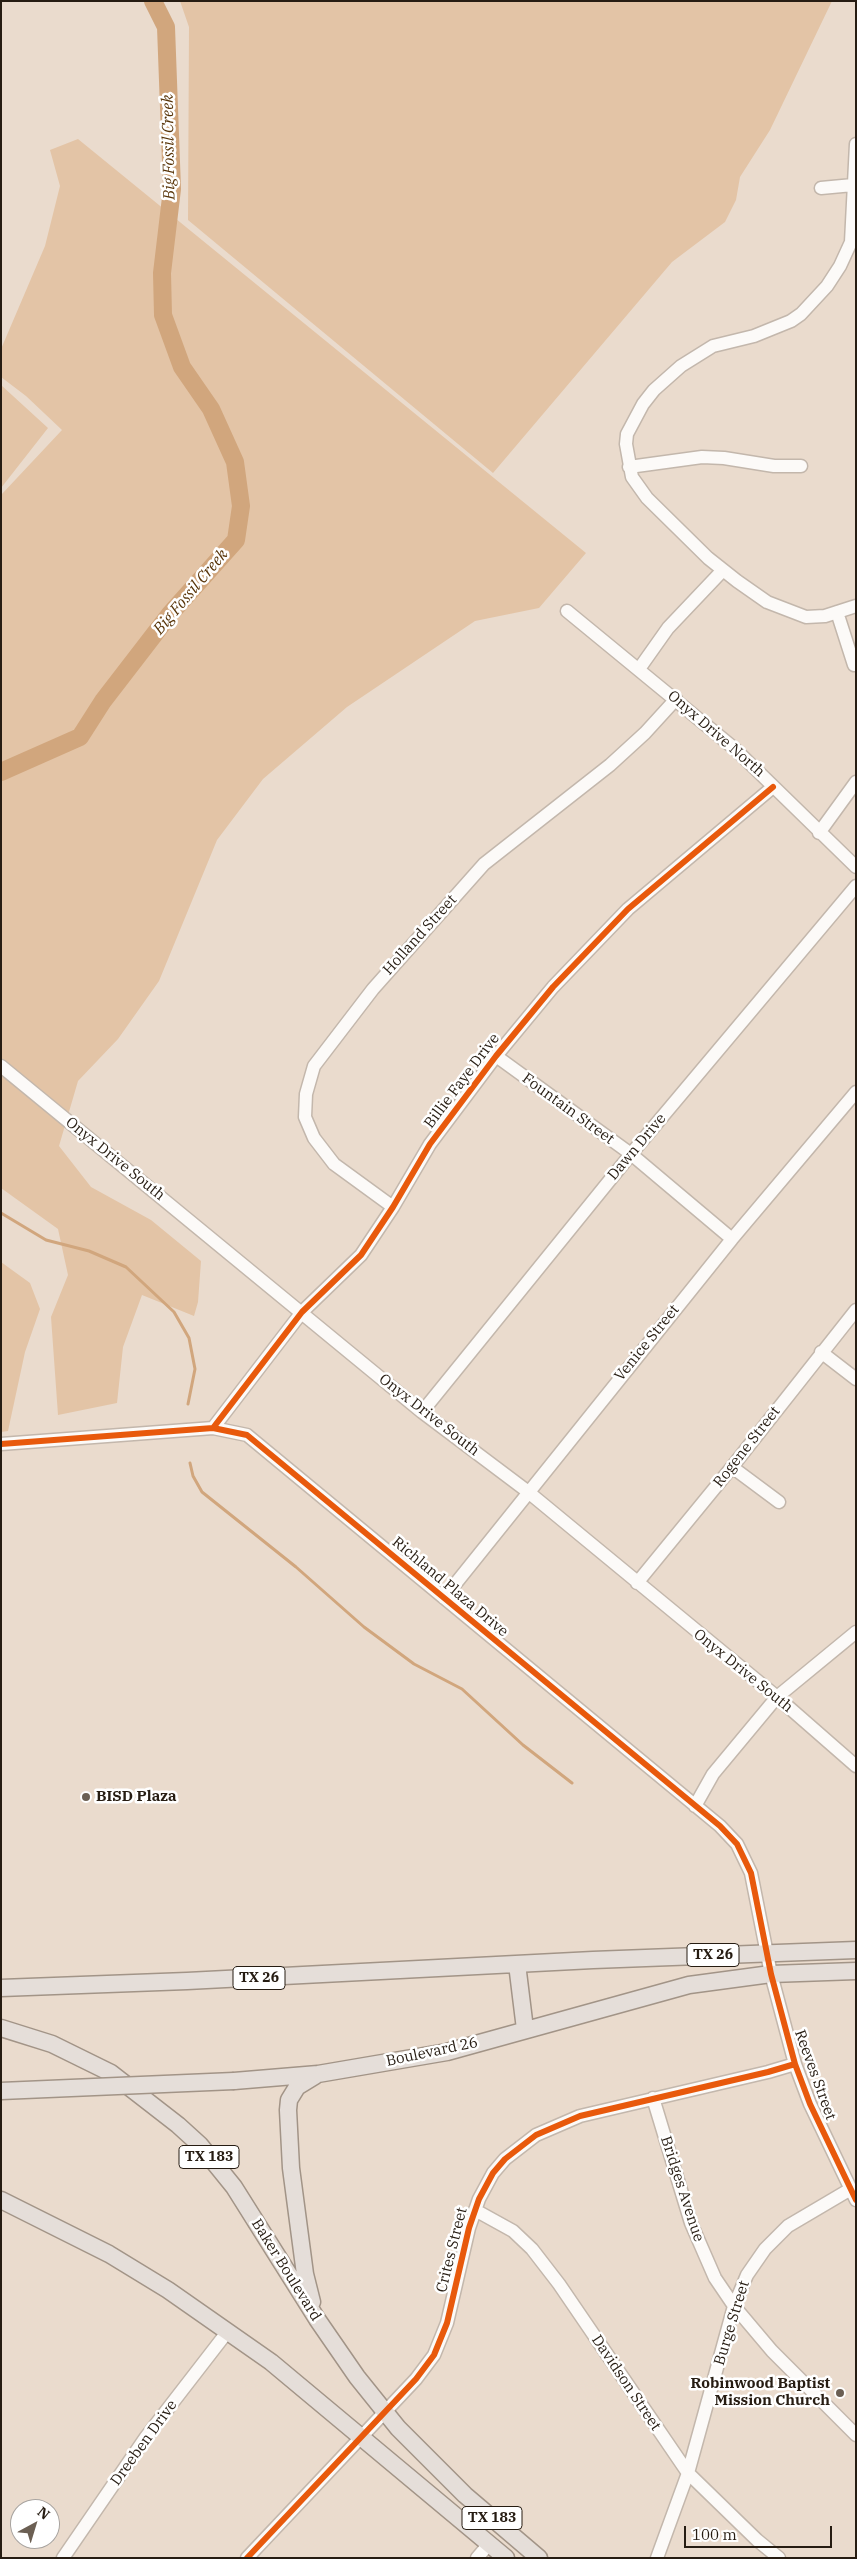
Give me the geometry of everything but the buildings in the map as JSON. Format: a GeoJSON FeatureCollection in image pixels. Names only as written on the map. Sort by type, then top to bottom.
{"type":"FeatureCollection","features":[{"type":"Feature","properties":{"kind":"main road","name":"TX 26"},"geometry":{"type":"LineString","coordinates":[[1,1988],[187,1982],[517,1964],[856,1950]]}},
{"type":"Feature","properties":{"kind":"main road"},"geometry":{"type":"LineString","coordinates":[[517,1964],[525,2030]]}},
{"type":"Feature","properties":{"kind":"main road","name":"Boulevard 26"},"geometry":{"type":"LineString","coordinates":[[1,2091],[234,2081],[318,2074],[446,2052],[670,1988],[771,1974],[856,1971]]}},
{"type":"Feature","properties":{"kind":"main road","name":"Baker Boulevard"},"geometry":{"type":"LineString","coordinates":[[1,2028],[52,2044],[104,2069],[178,2125],[200,2146],[227,2177],[317,2319],[357,2377],[385,2412],[445,2477],[539,2558]]}},
{"type":"Feature","properties":{"kind":"main road"},"geometry":{"type":"LineString","coordinates":[[317,2319],[305,2274],[291,2168],[288,2110],[289,2100],[297,2087],[318,2074]]}},
{"type":"Feature","properties":{"kind":"main road","name":"TX 183"},"geometry":{"type":"LineString","coordinates":[[1,2200],[109,2254],[168,2290],[272,2362],[506,2558]]}},
{"type":"Feature","properties":{"kind":"street"},"geometry":{"type":"LineString","coordinates":[[856,144],[851,242],[840,266],[827,286],[801,314],[791,321],[754,336],[713,346],[667,377],[643,404],[627,434],[629,467],[632,477],[646,498],[723,570],[767,602],[806,617],[838,612],[856,606]]}},
{"type":"Feature","properties":{"kind":"street"},"geometry":{"type":"LineString","coordinates":[[821,188],[853,185]]}},
{"type":"Feature","properties":{"kind":"street"},"geometry":{"type":"LineString","coordinates":[[629,467],[702,457],[724,458],[774,466],[801,466]]}},
{"type":"Feature","properties":{"kind":"street"},"geometry":{"type":"LineString","coordinates":[[639,669],[668,628],[723,570]]}},
{"type":"Feature","properties":{"kind":"street","name":"Onyx Drive North"},"geometry":{"type":"LineString","coordinates":[[567,611],[676,699],[758,769],[819,833],[856,867]]}},
{"type":"Feature","properties":{"kind":"street"},"geometry":{"type":"LineString","coordinates":[[838,612],[854,665]]}},
{"type":"Feature","properties":{"kind":"street","name":"Holland Street"},"geometry":{"type":"LineString","coordinates":[[393,1207],[334,1164],[314,1138],[305,1117],[306,1094],[314,1066],[373,989],[484,864],[610,765],[645,733],[676,699]]}},
{"type":"Feature","properties":{"kind":"street"},"geometry":{"type":"LineString","coordinates":[[819,833],[856,782]]}},
{"type":"Feature","properties":{"kind":"street","name":"Billie Faye Drive"},"geometry":{"type":"LineString","coordinates":[[213,1428],[302,1312],[362,1255],[430,1144],[496,1056],[554,987],[628,909],[773,786]]}},
{"type":"Feature","properties":{"kind":"street","name":"Dawn Drive"},"geometry":{"type":"LineString","coordinates":[[422,1412],[631,1154],[856,886]]}},
{"type":"Feature","properties":{"kind":"street","name":"Fountain Street"},"geometry":{"type":"LineString","coordinates":[[496,1056],[631,1154],[732,1239]]}},
{"type":"Feature","properties":{"kind":"street","name":"Onyx Drive South"},"geometry":{"type":"LineString","coordinates":[[1,1066],[422,1412],[527,1491],[777,1697],[856,1766]]}},
{"type":"Feature","properties":{"kind":"street","name":"Venice Street"},"geometry":{"type":"LineString","coordinates":[[444,1598],[527,1491],[732,1239],[856,1092]]}},
{"type":"Feature","properties":{"kind":"street","name":"Rogene Street"},"geometry":{"type":"LineString","coordinates":[[637,1583],[732,1467],[856,1310]]}},
{"type":"Feature","properties":{"kind":"street"},"geometry":{"type":"LineString","coordinates":[[821,1352],[856,1379]]}},
{"type":"Feature","properties":{"kind":"street","name":"Richland Plaza Drive"},"geometry":{"type":"LineString","coordinates":[[1,1444],[213,1428],[247,1435],[720,1826],[737,1844],[751,1873],[768,1954]]}},
{"type":"Feature","properties":{"kind":"street"},"geometry":{"type":"LineString","coordinates":[[732,1467],[779,1502]]}},
{"type":"Feature","properties":{"kind":"street"},"geometry":{"type":"LineString","coordinates":[[695,1806],[713,1774],[777,1697],[856,1632]]}},
{"type":"Feature","properties":{"kind":"street","name":"Reeves Street"},"geometry":{"type":"LineString","coordinates":[[768,1954],[771,1974],[795,2064],[810,2104],[853,2195]]}},
{"type":"Feature","properties":{"kind":"street","name":"Crites Street"},"geometry":{"type":"LineString","coordinates":[[247,2558],[416,2379],[434,2356],[441,2341],[475,2210],[493,2173],[505,2159],[536,2134],[555,2124],[580,2116],[795,2064]]}},
{"type":"Feature","properties":{"kind":"street","name":"Bridges Avenue"},"geometry":{"type":"LineString","coordinates":[[653,2098],[691,2223],[715,2278],[734,2306],[772,2351],[856,2435]]}},
{"type":"Feature","properties":{"kind":"street","name":"Burge Street"},"geometry":{"type":"LineString","coordinates":[[657,2558],[688,2473],[734,2306],[747,2275],[765,2249],[788,2226],[853,2195]]}},
{"type":"Feature","properties":{"kind":"street","name":"Davidson Street"},"geometry":{"type":"LineString","coordinates":[[475,2210],[513,2231],[532,2249],[560,2284],[688,2473],[757,2540],[779,2558]]}},
{"type":"Feature","properties":{"kind":"street","name":"Dreeben Drive"},"geometry":{"type":"LineString","coordinates":[[63,2558],[146,2437],[228,2331]]}},
{"type":"Feature","properties":{"kind":"street"},"geometry":{"type":"LineString","coordinates":[[477,2558],[489,2544]]}},
{"type":"Feature","properties":{"kind":"shaded area"},"geometry":{"type":"Polygon","coordinates":[[[180,1],[832,1],[770,130],[740,177],[736,200],[725,222],[672,262],[493,473],[188,220],[189,27],[180,1]]]}},
{"type":"Feature","properties":{"kind":"shaded area"},"geometry":{"type":"Polygon","coordinates":[[[78,139],[586,553],[539,608],[475,621],[347,707],[263,779],[217,840],[159,981],[118,1039],[78,1081],[59,1146],[91,1187],[151,1220],[201,1261],[198,1302],[194,1316],[142,1295],[123,1347],[117,1403],[58,1415],[51,1317],[68,1275],[58,1229],[1,1188],[1,495],[62,430],[26,396],[1,377],[1,349],[45,246],[60,186],[50,150],[78,139]]]}},
{"type":"Feature","properties":{"kind":"shaded area"},"geometry":{"type":"Polygon","coordinates":[[[1,385],[48,428],[1,488],[1,385]]]}},
{"type":"Feature","properties":{"kind":"shaded area"},"geometry":{"type":"Polygon","coordinates":[[[1,1262],[30,1283],[40,1309],[25,1352],[8,1431],[1,1432],[1,1262]]]}},
{"type":"Feature","properties":{"kind":"waterway","name":"Big Fossil Creek"},"geometry":{"type":"LineString","coordinates":[[1,772],[80,737],[103,701],[170,614],[236,540],[241,506],[235,462],[211,409],[182,367],[163,315],[162,273],[172,189],[166,27],[153,1]]}},
{"type":"Feature","properties":{"kind":"waterway"},"geometry":{"type":"LineString","coordinates":[[1,1213],[46,1240],[89,1251],[126,1267],[174,1312],[189,1338],[195,1369],[188,1404]]}},
{"type":"Feature","properties":{"kind":"waterway"},"geometry":{"type":"LineString","coordinates":[[190,1463],[193,1476],[202,1492],[296,1567],[364,1627],[414,1664],[462,1689],[523,1745],[572,1783]]}},
{"type":"Feature","properties":{"kind":"cycle path"},"geometry":{"type":"LineString","coordinates":[[213,1428],[302,1312],[361,1255],[393,1207],[430,1144],[496,1056],[553,987],[628,909],[773,787]]}},
{"type":"Feature","properties":{"kind":"cycle path"},"geometry":{"type":"LineString","coordinates":[[1,1444],[213,1428],[247,1435],[720,1826],[737,1844],[751,1873],[771,1974],[795,2064],[810,2104],[856,2200]]}},
{"type":"Feature","properties":{"kind":"cycle path"},"geometry":{"type":"LineString","coordinates":[[247,2558],[416,2379],[434,2355],[447,2323],[469,2228],[479,2199],[493,2173],[505,2159],[536,2135],[580,2116],[795,2064]]}},
{"type":"Feature","properties":{"kind":"place","name":"BISD Plaza"},"geometry":{"type":"Point","coordinates":[86,1797]}},
{"type":"Feature","properties":{"kind":"place","name":"Robinwood Baptist Mission Church"},"geometry":{"type":"Point","coordinates":[840,2393]}}]}
